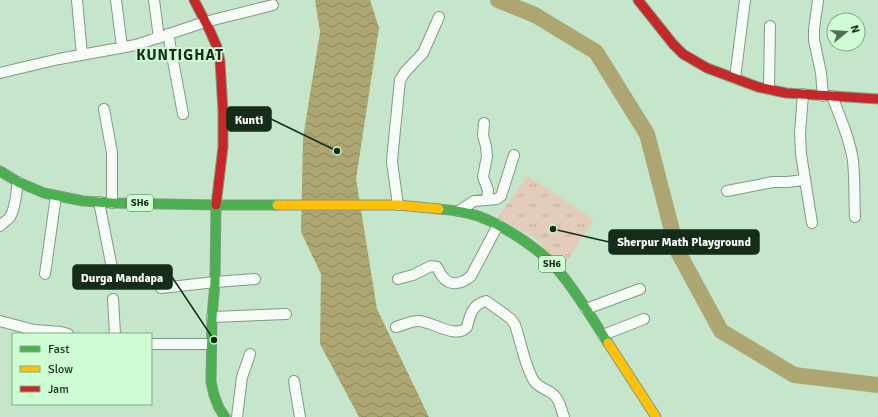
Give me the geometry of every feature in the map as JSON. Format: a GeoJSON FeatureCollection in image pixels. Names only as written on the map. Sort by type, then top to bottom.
{"type":"FeatureCollection","features":[{"type":"Feature","properties":{"kind":"main road"},"geometry":{"type":"LineString","coordinates":[[194,0],[217,46],[220,61],[223,111],[223,148],[216,206],[211,382],[219,408],[225,417]]}},
{"type":"Feature","properties":{"kind":"main road"},"geometry":{"type":"LineString","coordinates":[[638,0],[673,44],[683,54],[707,68],[769,90],[786,93],[878,99]]}},
{"type":"Feature","properties":{"kind":"main road","name":"SH6"},"geometry":{"type":"LineString","coordinates":[[0,171],[18,182],[44,193],[83,201],[216,206],[398,205],[459,211],[478,216],[498,225],[526,242],[540,252],[562,274],[656,417]]}},
{"type":"Feature","properties":{"kind":"street"},"geometry":{"type":"LineString","coordinates":[[77,0],[82,55]]}},
{"type":"Feature","properties":{"kind":"street"},"geometry":{"type":"LineString","coordinates":[[116,0],[122,47]]}},
{"type":"Feature","properties":{"kind":"street"},"geometry":{"type":"LineString","coordinates":[[154,0],[183,114]]}},
{"type":"Feature","properties":{"kind":"street"},"geometry":{"type":"LineString","coordinates":[[735,78],[746,0]]}},
{"type":"Feature","properties":{"kind":"street"},"geometry":{"type":"LineString","coordinates":[[818,0],[814,40],[821,73],[828,96],[847,136],[853,161],[855,217]]}},
{"type":"Feature","properties":{"kind":"street"},"geometry":{"type":"LineString","coordinates":[[0,73],[136,45],[205,22],[273,5]]}},
{"type":"Feature","properties":{"kind":"street"},"geometry":{"type":"LineString","coordinates":[[398,205],[392,162],[400,80],[405,72],[424,53],[440,17]]}},
{"type":"Feature","properties":{"kind":"street"},"geometry":{"type":"LineString","coordinates":[[769,90],[770,26]]}},
{"type":"Feature","properties":{"kind":"street"},"geometry":{"type":"LineString","coordinates":[[803,94],[800,144],[804,180],[812,223]]}},
{"type":"Feature","properties":{"kind":"street"},"geometry":{"type":"LineString","coordinates":[[104,109],[112,153],[112,203]]}},
{"type":"Feature","properties":{"kind":"street"},"geometry":{"type":"LineString","coordinates":[[484,122],[483,136],[487,156],[483,177],[488,190],[487,200]]}},
{"type":"Feature","properties":{"kind":"street"},"geometry":{"type":"LineString","coordinates":[[459,211],[474,201],[497,199],[501,196],[514,155]]}},
{"type":"Feature","properties":{"kind":"street"},"geometry":{"type":"LineString","coordinates":[[727,191],[773,182],[804,180]]}},
{"type":"Feature","properties":{"kind":"street"},"geometry":{"type":"LineString","coordinates":[[0,226],[7,220],[13,211],[18,182]]}},
{"type":"Feature","properties":{"kind":"street"},"geometry":{"type":"LineString","coordinates":[[45,274],[56,196]]}},
{"type":"Feature","properties":{"kind":"street"},"geometry":{"type":"LineString","coordinates":[[99,202],[113,273]]}},
{"type":"Feature","properties":{"kind":"street"},"geometry":{"type":"LineString","coordinates":[[398,279],[413,275],[431,266],[437,267],[442,276],[448,282],[453,284],[467,280],[471,276],[498,225]]}},
{"type":"Feature","properties":{"kind":"street"},"geometry":{"type":"LineString","coordinates":[[161,288],[255,279]]}},
{"type":"Feature","properties":{"kind":"street"},"geometry":{"type":"LineString","coordinates":[[586,309],[640,289]]}},
{"type":"Feature","properties":{"kind":"street"},"geometry":{"type":"LineString","coordinates":[[113,299],[115,333]]}},
{"type":"Feature","properties":{"kind":"street"},"geometry":{"type":"LineString","coordinates":[[396,327],[418,321],[450,331],[464,330],[468,327],[469,318],[472,311],[481,303],[486,301],[489,302],[515,325],[534,381],[541,388],[555,395],[564,417]]}},
{"type":"Feature","properties":{"kind":"street"},"geometry":{"type":"LineString","coordinates":[[212,316],[286,314]]}},
{"type":"Feature","properties":{"kind":"street"},"geometry":{"type":"LineString","coordinates":[[603,335],[644,319]]}},
{"type":"Feature","properties":{"kind":"street"},"geometry":{"type":"LineString","coordinates":[[0,321],[34,330],[64,333]]}},
{"type":"Feature","properties":{"kind":"street"},"geometry":{"type":"LineString","coordinates":[[152,344],[211,344]]}},
{"type":"Feature","properties":{"kind":"street"},"geometry":{"type":"LineString","coordinates":[[237,417],[242,377],[250,354]]}},
{"type":"Feature","properties":{"kind":"street"},"geometry":{"type":"LineString","coordinates":[[294,381],[300,417]]}},
{"type":"Feature","properties":{"kind":"green space"},"geometry":{"type":"Polygon","coordinates":[[[528,176],[594,220],[562,269],[535,238],[498,217],[528,176]]]}},
{"type":"Feature","properties":{"kind":"water"},"geometry":{"type":"Polygon","coordinates":[[[315,0],[370,0],[379,28],[356,179],[377,309],[429,417],[359,417],[320,344],[321,274],[301,232],[303,138],[320,32],[315,0]]]}},
{"type":"Feature","properties":{"kind":"waterway"},"geometry":{"type":"LineString","coordinates":[[498,0],[535,15],[596,52],[647,134],[677,250],[721,331],[794,375],[878,385]]}},
{"type":"Feature","properties":{"kind":"traffic: fast"},"geometry":{"type":"LineString","coordinates":[[0,171],[18,182],[44,193],[83,201],[112,203],[277,205]]}},
{"type":"Feature","properties":{"kind":"traffic: fast"},"geometry":{"type":"LineString","coordinates":[[216,205],[211,382],[219,408],[225,417]]}},
{"type":"Feature","properties":{"kind":"traffic: fast"},"geometry":{"type":"LineString","coordinates":[[439,209],[469,213],[489,220],[512,233],[546,257],[568,283],[608,343]]}},
{"type":"Feature","properties":{"kind":"traffic: slow"},"geometry":{"type":"LineString","coordinates":[[277,205],[398,205],[439,209]]}},
{"type":"Feature","properties":{"kind":"traffic: slow"},"geometry":{"type":"LineString","coordinates":[[608,343],[656,417]]}},
{"type":"Feature","properties":{"kind":"traffic: jam"},"geometry":{"type":"LineString","coordinates":[[194,0],[217,47],[220,61],[223,111],[223,147],[216,205]]}},
{"type":"Feature","properties":{"kind":"traffic: jam"},"geometry":{"type":"LineString","coordinates":[[638,0],[673,44],[683,54],[707,68],[758,87],[786,93],[878,99]]}},
{"type":"Feature","properties":{"kind":"place","name":"Kunti"},"geometry":{"type":"Point","coordinates":[337,151]}},
{"type":"Feature","properties":{"kind":"place","name":"Sherpur Math Playground"},"geometry":{"type":"Point","coordinates":[553,229]}},
{"type":"Feature","properties":{"kind":"place","name":"Durga Mandapa"},"geometry":{"type":"Point","coordinates":[214,340]}},
{"type":"Feature","properties":{"kind":"district","name":"KUNTIGHAT"},"geometry":{"type":"Point","coordinates":[180,55]}}]}
